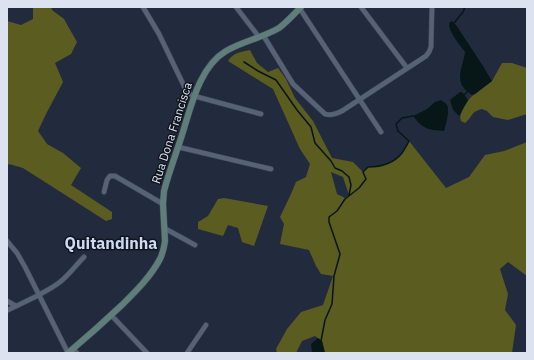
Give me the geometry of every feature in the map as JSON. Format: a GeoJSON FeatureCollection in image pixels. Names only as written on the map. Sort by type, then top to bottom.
{"type":"FeatureCollection","features":[{"type":"Feature","properties":{"kind":"main road","name":"Rua Dona Francisca"},"geometry":{"type":"LineString","coordinates":[[72,352],[143,283],[157,265],[164,247],[162,204],[164,191],[194,96],[210,65],[219,56],[238,44],[261,36],[282,25],[301,8]]}},
{"type":"Feature","properties":{"kind":"street"},"geometry":{"type":"LineString","coordinates":[[143,7],[159,34],[187,92],[194,96],[261,114]]}},
{"type":"Feature","properties":{"kind":"street"},"geometry":{"type":"LineString","coordinates":[[236,7],[261,36],[294,84],[325,114],[333,115],[342,111],[430,52],[432,7]]}},
{"type":"Feature","properties":{"kind":"street"},"geometry":{"type":"LineString","coordinates":[[361,7],[407,68]]}},
{"type":"Feature","properties":{"kind":"street"},"geometry":{"type":"LineString","coordinates":[[301,8],[381,132]]}},
{"type":"Feature","properties":{"kind":"street"},"geometry":{"type":"LineString","coordinates":[[178,147],[271,168]]}},
{"type":"Feature","properties":{"kind":"street"},"geometry":{"type":"LineString","coordinates":[[104,192],[107,180],[110,176],[115,176],[162,204]]}},
{"type":"Feature","properties":{"kind":"street"},"geometry":{"type":"LineString","coordinates":[[164,228],[195,245]]}},
{"type":"Feature","properties":{"kind":"street"},"geometry":{"type":"LineString","coordinates":[[7,240],[17,253],[72,352]]}},
{"type":"Feature","properties":{"kind":"street"},"geometry":{"type":"LineString","coordinates":[[8,310],[39,295],[59,282],[84,258]]}},
{"type":"Feature","properties":{"kind":"street"},"geometry":{"type":"LineString","coordinates":[[7,301],[16,306]]}},
{"type":"Feature","properties":{"kind":"street"},"geometry":{"type":"LineString","coordinates":[[111,315],[147,353]]}},
{"type":"Feature","properties":{"kind":"street"},"geometry":{"type":"LineString","coordinates":[[187,353],[206,325]]}},
{"type":"Feature","properties":{"kind":"shaded area"},"geometry":{"type":"Polygon","coordinates":[[[33,7],[51,7],[52,10],[64,19],[77,42],[71,54],[55,63],[63,82],[38,131],[47,144],[63,153],[81,168],[71,185],[112,212],[112,219],[106,221],[23,168],[9,164],[7,166],[7,21],[21,25],[33,19],[33,7]]]}},
{"type":"Feature","properties":{"kind":"shaded area"},"geometry":{"type":"Polygon","coordinates":[[[452,21],[492,81],[472,95],[463,87],[461,83],[460,74],[465,52],[450,30],[449,26],[450,22],[452,21]]]}},
{"type":"Feature","properties":{"kind":"shaded area"},"geometry":{"type":"Polygon","coordinates":[[[250,50],[257,63],[268,72],[278,68],[286,79],[295,98],[313,121],[332,158],[353,162],[363,172],[368,167],[391,162],[402,153],[409,141],[446,188],[469,177],[485,155],[504,151],[527,142],[527,276],[508,262],[500,269],[508,294],[505,310],[516,325],[512,353],[325,353],[322,341],[315,336],[302,341],[296,353],[277,353],[276,349],[287,329],[301,312],[323,305],[333,276],[321,274],[309,250],[280,244],[284,224],[280,217],[296,182],[306,177],[310,164],[300,149],[273,89],[228,61],[240,52],[250,50]],[[331,172],[337,194],[345,198],[349,195],[343,177],[331,172]]]}},
{"type":"Feature","properties":{"kind":"shaded area"},"geometry":{"type":"Polygon","coordinates":[[[502,63],[512,63],[527,68],[527,114],[508,120],[493,117],[487,111],[482,109],[473,113],[465,123],[461,121],[460,117],[468,100],[492,81],[502,63]]]}},
{"type":"Feature","properties":{"kind":"shaded area"},"geometry":{"type":"Polygon","coordinates":[[[462,92],[468,100],[459,116],[453,110],[450,100],[462,92]]]}},
{"type":"Feature","properties":{"kind":"shaded area"},"geometry":{"type":"Polygon","coordinates":[[[441,100],[447,104],[448,107],[444,131],[426,128],[413,116],[427,109],[435,102],[441,100]]]}},
{"type":"Feature","properties":{"kind":"shaded area"},"geometry":{"type":"Polygon","coordinates":[[[224,198],[268,206],[254,246],[242,242],[238,228],[228,225],[223,236],[198,229],[198,222],[208,216],[218,199],[224,198]]]}},
{"type":"Feature","properties":{"kind":"shaded area"},"geometry":{"type":"Polygon","coordinates":[[[318,338],[322,341],[325,353],[312,353],[311,344],[318,338]]]}},
{"type":"Feature","properties":{"kind":"waterway"},"geometry":{"type":"LineString","coordinates":[[454,23],[465,7]]}},
{"type":"Feature","properties":{"kind":"waterway"},"geometry":{"type":"LineString","coordinates":[[244,62],[276,80],[311,127],[315,143],[331,161],[335,168],[342,171],[349,177],[351,185],[349,195]]}},
{"type":"Feature","properties":{"kind":"waterway"},"geometry":{"type":"LineString","coordinates":[[463,96],[469,90]]}},
{"type":"Feature","properties":{"kind":"waterway"},"geometry":{"type":"LineString","coordinates":[[321,341],[325,320],[332,304],[334,276],[340,254],[329,222],[329,217],[337,211],[345,199],[359,188],[366,179],[363,172],[368,167],[387,164],[402,153],[409,141],[398,131],[396,124],[402,118],[413,116]]}},
{"type":"Feature","properties":{"kind":"district","name":"Quitandinha"},"geometry":{"type":"Point","coordinates":[111,243]}}]}
